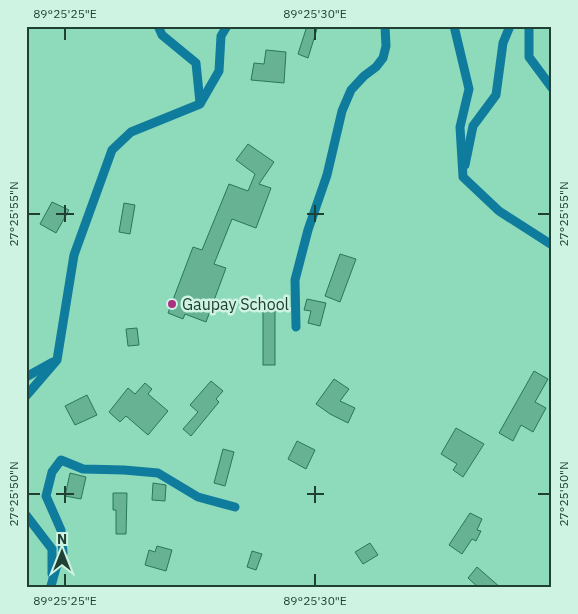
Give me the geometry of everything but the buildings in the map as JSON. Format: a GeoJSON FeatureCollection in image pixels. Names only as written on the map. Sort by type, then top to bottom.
{"type":"FeatureCollection","features":[{"type":"Feature","properties":{"kind":"street"},"geometry":{"type":"LineString","coordinates":[[158,26],[162,35],[196,64],[200,104]]}},
{"type":"Feature","properties":{"kind":"street"},"geometry":{"type":"LineString","coordinates":[[26,396],[57,360],[74,255],[112,150],[131,132],[200,104],[219,71],[220,36],[227,26]]}},
{"type":"Feature","properties":{"kind":"street"},"geometry":{"type":"LineString","coordinates":[[296,327],[295,280],[308,230],[327,175],[342,110],[351,90],[383,58],[386,46],[385,26]]}},
{"type":"Feature","properties":{"kind":"street"},"geometry":{"type":"LineString","coordinates":[[454,26],[468,89],[460,126],[463,177],[499,211],[552,245]]}},
{"type":"Feature","properties":{"kind":"street"},"geometry":{"type":"LineString","coordinates":[[463,177],[473,126],[496,95],[503,43],[510,26]]}},
{"type":"Feature","properties":{"kind":"street"},"geometry":{"type":"LineString","coordinates":[[529,26],[529,57],[552,88]]}},
{"type":"Feature","properties":{"kind":"street"},"geometry":{"type":"LineString","coordinates":[[26,377],[57,360]]}},
{"type":"Feature","properties":{"kind":"street"},"geometry":{"type":"LineString","coordinates":[[51,587],[62,553],[61,530],[46,496],[52,472],[61,460],[83,469],[158,473],[198,497],[235,507]]}},
{"type":"Feature","properties":{"kind":"street"},"geometry":{"type":"LineString","coordinates":[[26,516],[52,549],[51,587]]}},
{"type":"Feature","properties":{"kind":"place","name":"Gaupay School"},"geometry":{"type":"Point","coordinates":[172,304]}}]}
